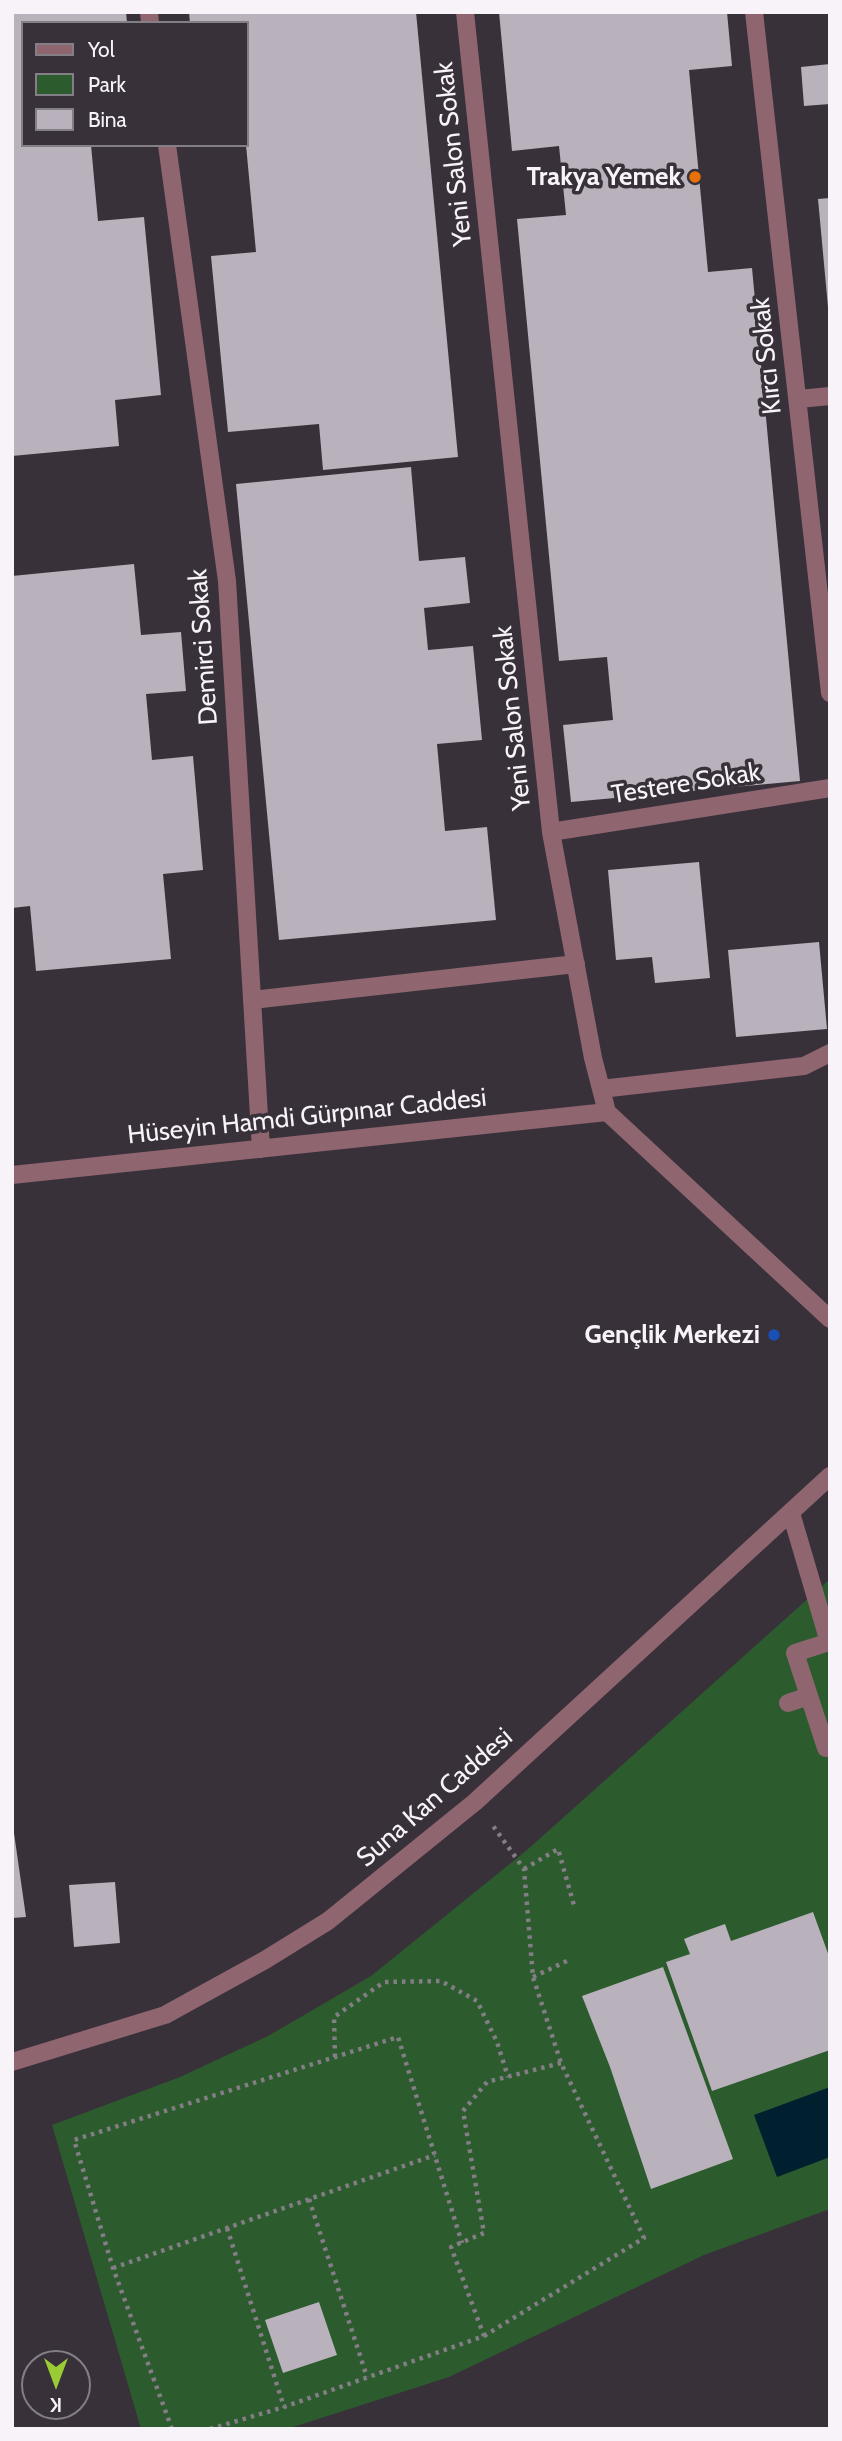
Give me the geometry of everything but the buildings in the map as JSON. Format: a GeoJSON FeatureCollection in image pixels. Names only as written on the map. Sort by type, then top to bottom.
{"type":"FeatureCollection","features":[{"type":"Feature","properties":{"kind":"street","name":"Yeni Salon Sokak"},"geometry":{"type":"LineString","coordinates":[[465,12],[551,832],[607,1112]]}},
{"type":"Feature","properties":{"kind":"street","name":"Kırcı Sokak"},"geometry":{"type":"LineString","coordinates":[[754,12],[799,399],[823,573],[830,693]]}},
{"type":"Feature","properties":{"kind":"street","name":"Demirci Sokak"},"geometry":{"type":"LineString","coordinates":[[167,147],[227,581],[261,1149]]}},
{"type":"Feature","properties":{"kind":"street"},"geometry":{"type":"LineString","coordinates":[[799,399],[830,396]]}},
{"type":"Feature","properties":{"kind":"street","name":"Testere Sokak"},"geometry":{"type":"LineString","coordinates":[[551,832],[830,788]]}},
{"type":"Feature","properties":{"kind":"street"},"geometry":{"type":"LineString","coordinates":[[252,1000],[576,964]]}},
{"type":"Feature","properties":{"kind":"street"},"geometry":{"type":"LineString","coordinates":[[601,1089],[804,1066],[830,1053]]}},
{"type":"Feature","properties":{"kind":"street"},"geometry":{"type":"LineString","coordinates":[[607,1112],[830,1320]]}},
{"type":"Feature","properties":{"kind":"street","name":"Hüseyin Hamdi Gürpınar Caddesi"},"geometry":{"type":"LineString","coordinates":[[12,1175],[607,1112]]}},
{"type":"Feature","properties":{"kind":"street","name":"Suna Kan Caddesi"},"geometry":{"type":"LineString","coordinates":[[12,2062],[165,2015],[328,1922],[475,1802],[830,1476]]}},
{"type":"Feature","properties":{"kind":"street"},"geometry":{"type":"LineString","coordinates":[[791,1513],[829,1642],[795,1653],[809,1696],[824,1721],[826,1748]]}},
{"type":"Feature","properties":{"kind":"street"},"geometry":{"type":"LineString","coordinates":[[788,1703],[809,1696]]}},
{"type":"Feature","properties":{"kind":"path"},"geometry":{"type":"LineString","coordinates":[[210,2429],[284,2407],[484,2336],[644,2238],[561,2063],[533,1977],[524,1869],[475,1802]]}},
{"type":"Feature","properties":{"kind":"path"},"geometry":{"type":"LineString","coordinates":[[524,1869],[558,1849],[575,1909]]}},
{"type":"Feature","properties":{"kind":"path"},"geometry":{"type":"LineString","coordinates":[[533,1977],[569,1960]]}},
{"type":"Feature","properties":{"kind":"path"},"geometry":{"type":"LineString","coordinates":[[335,2057],[334,2017],[384,1982],[441,1981],[477,2001],[497,2042],[508,2077]]}},
{"type":"Feature","properties":{"kind":"path"},"geometry":{"type":"LineString","coordinates":[[172,2429],[113,2268],[74,2140],[398,2037],[462,2243]]}},
{"type":"Feature","properties":{"kind":"path"},"geometry":{"type":"LineString","coordinates":[[484,2336],[451,2247],[484,2233],[463,2111],[486,2082],[561,2063]]}},
{"type":"Feature","properties":{"kind":"path"},"geometry":{"type":"LineString","coordinates":[[113,2268],[435,2155]]}},
{"type":"Feature","properties":{"kind":"path"},"geometry":{"type":"LineString","coordinates":[[309,2199],[367,2377]]}},
{"type":"Feature","properties":{"kind":"path"},"geometry":{"type":"LineString","coordinates":[[227,2228],[284,2407]]}},
{"type":"Feature","properties":{"kind":"green space"},"geometry":{"type":"Polygon","coordinates":[[[830,1579],[830,2209],[704,2255],[449,2377],[287,2429],[141,2429],[52,2125],[180,2077],[268,2036],[371,1976],[527,1850],[830,1579]]]}},
{"type":"Feature","properties":{"kind":"water"},"geometry":{"type":"Polygon","coordinates":[[[830,2087],[830,2157],[777,2177],[754,2115],[830,2087]]]}},
{"type":"Feature","properties":{"kind":"place","name":"Trakya Yemek"},"geometry":{"type":"Point","coordinates":[695,177]}},
{"type":"Feature","properties":{"kind":"place","name":"Gençlik Merkezi"},"geometry":{"type":"Point","coordinates":[774,1335]}}]}
